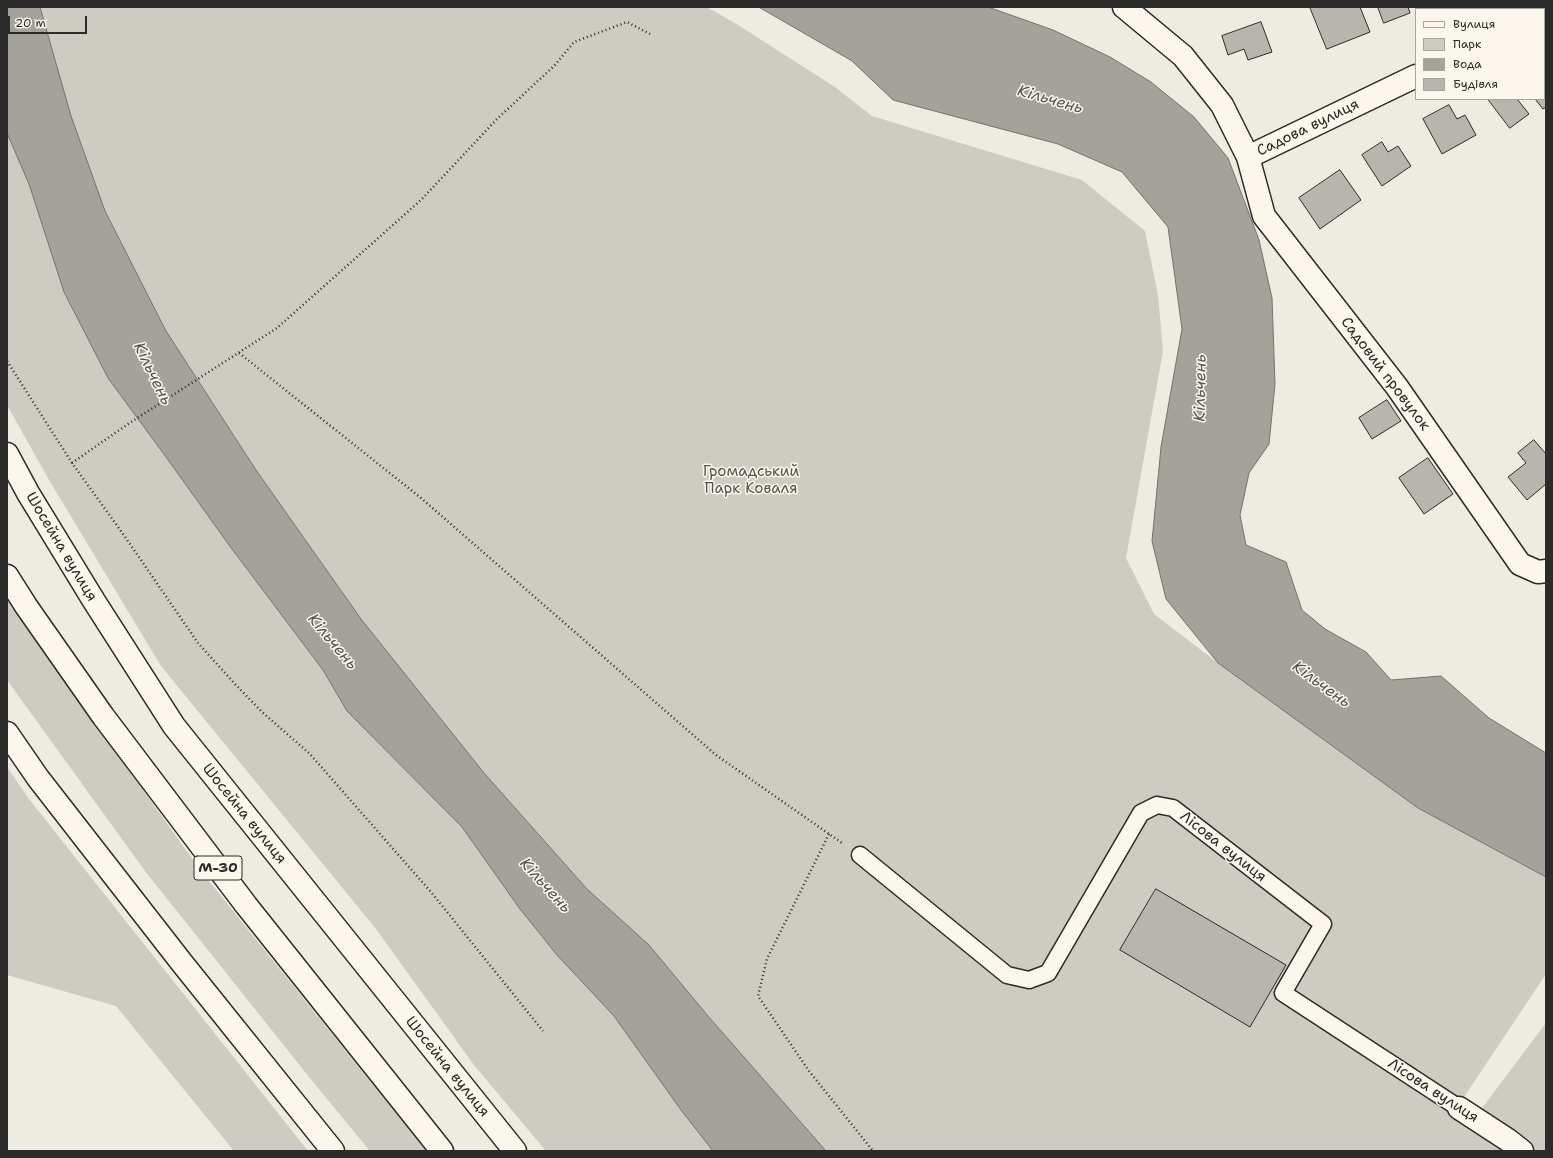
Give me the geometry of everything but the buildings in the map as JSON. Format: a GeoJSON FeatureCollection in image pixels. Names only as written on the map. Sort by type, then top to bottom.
{"type":"FeatureCollection","features":[{"type":"Feature","properties":{"kind":"main road","name":"Садова вулиця"},"geometry":{"type":"LineString","coordinates":[[1124,7],[1183,56],[1222,105],[1248,157],[1415,76]]}},
{"type":"Feature","properties":{"kind":"main road","name":"Садовий провулок"},"geometry":{"type":"LineString","coordinates":[[1248,157],[1264,216],[1397,387],[1520,564],[1538,572],[1546,571]]}},
{"type":"Feature","properties":{"kind":"main road","name":"Шосейна вулиця"},"geometry":{"type":"LineString","coordinates":[[7,454],[28,493],[94,601],[174,726],[515,1151]]}},
{"type":"Feature","properties":{"kind":"main road","name":"М-30"},"geometry":{"type":"LineString","coordinates":[[7,576],[26,606],[103,716],[246,905],[442,1151]]}},
{"type":"Feature","properties":{"kind":"main road"},"geometry":{"type":"LineString","coordinates":[[7,733],[38,778],[177,957],[333,1151]]}},
{"type":"Feature","properties":{"kind":"main road","name":"Лісова вулиця"},"geometry":{"type":"LineString","coordinates":[[1459,1108],[1522,1151]]}},
{"type":"Feature","properties":{"kind":"lane","name":"Лісова вулиця"},"geometry":{"type":"LineString","coordinates":[[860,856],[1007,976],[1029,980],[1048,973],[1141,813],[1157,805],[1173,808],[1322,924],[1283,992],[1459,1108]]}},
{"type":"Feature","properties":{"kind":"path"},"geometry":{"type":"LineString","coordinates":[[72,463],[130,422],[277,328],[421,200],[496,120],[555,65],[574,42],[627,22],[652,36]]}},
{"type":"Feature","properties":{"kind":"path"},"geometry":{"type":"LineString","coordinates":[[239,353],[421,498],[716,755],[860,856]]}},
{"type":"Feature","properties":{"kind":"path"},"geometry":{"type":"LineString","coordinates":[[7,361],[72,463],[198,643],[262,712],[309,753],[431,892],[543,1031]]}},
{"type":"Feature","properties":{"kind":"path"},"geometry":{"type":"LineString","coordinates":[[829,834],[767,959],[758,996],[809,1071],[873,1151]]}},
{"type":"Feature","properties":{"kind":"green space","name":"Громадський Парк Коваля"},"geometry":{"type":"Polygon","coordinates":[[[40,7],[707,7],[835,87],[872,116],[1082,180],[1145,231],[1158,295],[1163,351],[1126,558],[1154,614],[1218,663],[1418,808],[1546,877],[1546,974],[1460,1103],[1476,1116],[1546,1023],[1546,1151],[826,1151],[708,1016],[649,945],[587,889],[484,773],[361,619],[256,470],[166,331],[105,211],[71,116],[40,7]]]}},
{"type":"Feature","properties":{"kind":"green space"},"geometry":{"type":"Polygon","coordinates":[[[7,133],[29,184],[64,292],[108,378],[229,545],[323,670],[347,711],[462,827],[520,909],[557,955],[614,1016],[681,1110],[713,1151],[546,1151],[474,1065],[376,929],[161,666],[49,480],[7,405],[7,133]]]}},
{"type":"Feature","properties":{"kind":"green space"},"geometry":{"type":"Polygon","coordinates":[[[7,596],[25,625],[201,871],[426,1151],[370,1151],[313,1082],[145,871],[7,680],[7,596]]]}},
{"type":"Feature","properties":{"kind":"green space"},"geometry":{"type":"Polygon","coordinates":[[[7,767],[29,799],[308,1151],[234,1151],[116,1006],[7,975],[7,767]]]}},
{"type":"Feature","properties":{"kind":"water","name":"Кільчень"},"geometry":{"type":"Polygon","coordinates":[[[7,7],[40,7],[71,116],[105,211],[166,331],[256,470],[361,619],[484,773],[587,889],[649,945],[708,1016],[826,1151],[713,1151],[681,1110],[614,1016],[557,955],[520,909],[462,827],[347,711],[323,670],[229,545],[108,378],[64,292],[29,184],[7,133],[7,7]]]}},
{"type":"Feature","properties":{"kind":"water","name":"Кільчень"},"geometry":{"type":"Polygon","coordinates":[[[759,7],[988,7],[1053,30],[1110,57],[1151,82],[1194,117],[1228,158],[1259,240],[1272,298],[1275,384],[1269,444],[1249,473],[1240,515],[1246,545],[1286,562],[1302,610],[1325,629],[1366,652],[1391,680],[1441,676],[1489,718],[1546,753],[1546,877],[1418,808],[1218,663],[1166,599],[1152,541],[1161,447],[1182,329],[1168,227],[1122,172],[1058,144],[893,100],[852,61],[759,7]]]}}]}
